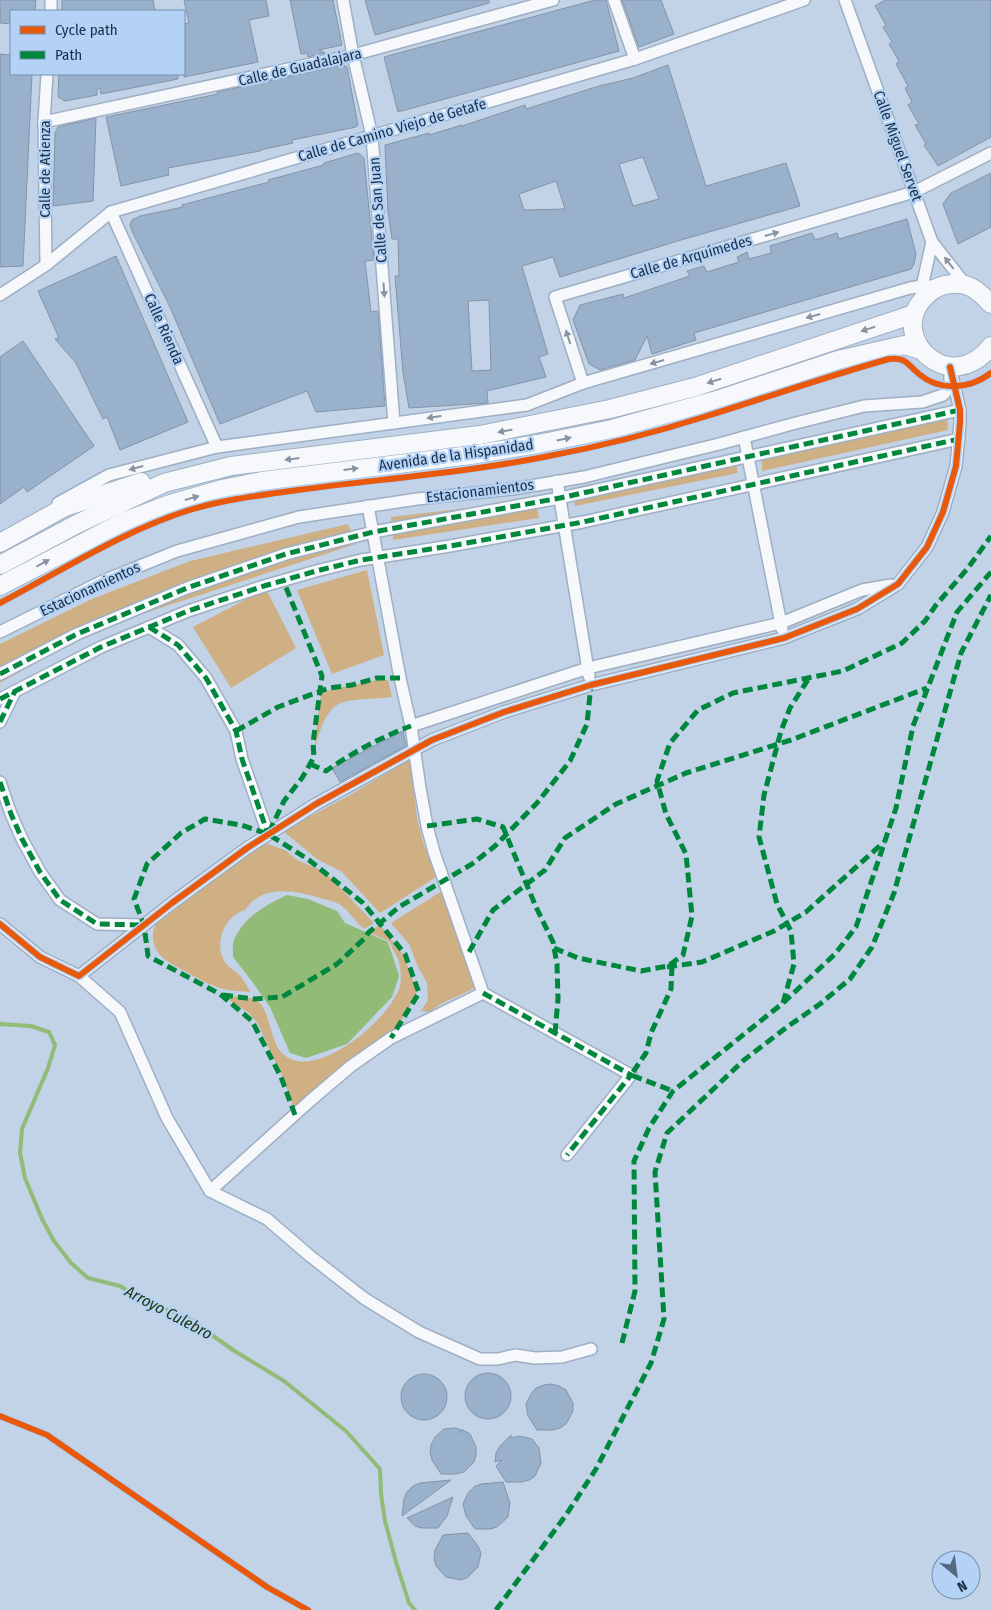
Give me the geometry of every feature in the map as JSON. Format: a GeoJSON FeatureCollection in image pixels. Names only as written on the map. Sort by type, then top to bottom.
{"type":"FeatureCollection","features":[{"type":"Feature","properties":{"kind":"main road"},"geometry":{"type":"LineString","coordinates":[[991,304],[978,289],[952,283],[931,286],[917,309],[913,326],[915,339],[921,350],[934,362],[950,367],[967,365],[982,357],[991,346]]}},
{"type":"Feature","properties":{"kind":"main road","name":"Avenida de la Hispanidad"},"geometry":{"type":"LineString","coordinates":[[0,565],[134,496],[164,484],[196,475],[231,466],[480,435],[610,409],[695,387],[917,309]]}},
{"type":"Feature","properties":{"kind":"main road","name":"Avenida de la Hispanidad"},"geometry":{"type":"LineString","coordinates":[[0,586],[123,522],[168,505],[222,489],[262,481],[471,455],[538,444],[612,429],[717,400],[838,360],[904,345],[921,350]]}},
{"type":"Feature","properties":{"kind":"main road"},"geometry":{"type":"LineString","coordinates":[[0,543],[65,507],[182,469],[196,475]]}},
{"type":"Feature","properties":{"kind":"street","name":"Calle de San Juan"},"geometry":{"type":"LineString","coordinates":[[343,0],[353,55],[372,136],[394,423]]}},
{"type":"Feature","properties":{"kind":"street","name":"Calle de Guadalajara"},"geometry":{"type":"LineString","coordinates":[[44,122],[353,55],[553,0]]}},
{"type":"Feature","properties":{"kind":"street"},"geometry":{"type":"LineString","coordinates":[[614,0],[635,59]]}},
{"type":"Feature","properties":{"kind":"street","name":"Calle de Camino Viejo de Getafe"},"geometry":{"type":"LineString","coordinates":[[0,295],[46,265],[111,212],[635,59],[804,0]]}},
{"type":"Feature","properties":{"kind":"street","name":"Calle Miguel Servet"},"geometry":{"type":"LineString","coordinates":[[844,0],[932,242],[978,289]]}},
{"type":"Feature","properties":{"kind":"street","name":"Calle de Atienza"},"geometry":{"type":"LineString","coordinates":[[46,265],[44,122],[47,75]]}},
{"type":"Feature","properties":{"kind":"street"},"geometry":{"type":"LineString","coordinates":[[914,192],[991,154]]}},
{"type":"Feature","properties":{"kind":"street","name":"Calle de Arquímedes"},"geometry":{"type":"LineString","coordinates":[[583,383],[555,297],[914,192]]}},
{"type":"Feature","properties":{"kind":"street","name":"Calle Rienda"},"geometry":{"type":"LineString","coordinates":[[111,212],[217,447]]}},
{"type":"Feature","properties":{"kind":"street"},"geometry":{"type":"LineString","coordinates":[[0,536],[109,475],[217,447],[526,405],[583,383],[910,288],[931,286],[932,242]]}},
{"type":"Feature","properties":{"kind":"street"},"geometry":{"type":"LineString","coordinates":[[79,976],[239,853],[316,804],[432,740],[504,712],[591,685],[784,638],[857,609],[898,584],[927,547],[944,512],[956,466],[960,410],[950,367]]}},
{"type":"Feature","properties":{"kind":"street","name":"Estacionamientos"},"geometry":{"type":"LineString","coordinates":[[0,632],[105,580],[177,551],[299,517],[417,499],[513,489],[584,477],[864,406],[922,402],[943,395],[950,387],[950,367]]}},
{"type":"Feature","properties":{"kind":"street"},"geometry":{"type":"LineString","coordinates":[[0,674],[77,634],[187,588],[286,554],[373,532],[560,498],[960,410]]}},
{"type":"Feature","properties":{"kind":"street"},"geometry":{"type":"LineString","coordinates":[[744,437],[784,638]]}},
{"type":"Feature","properties":{"kind":"street"},"geometry":{"type":"LineString","coordinates":[[0,699],[101,647],[188,611],[316,571],[378,557],[564,525],[959,439]]}},
{"type":"Feature","properties":{"kind":"street"},"geometry":{"type":"LineString","coordinates":[[557,481],[591,685]]}},
{"type":"Feature","properties":{"kind":"street"},"geometry":{"type":"LineString","coordinates":[[368,506],[411,726],[420,788],[434,852],[483,993],[631,1075],[567,1155]]}},
{"type":"Feature","properties":{"kind":"street"},"geometry":{"type":"LineString","coordinates":[[411,726],[588,668],[781,623],[862,590],[898,584]]}},
{"type":"Feature","properties":{"kind":"street"},"geometry":{"type":"LineString","coordinates":[[149,627],[178,645],[206,678],[236,731],[242,759],[268,834]]}},
{"type":"Feature","properties":{"kind":"street"},"geometry":{"type":"LineString","coordinates":[[0,722],[15,691]]}},
{"type":"Feature","properties":{"kind":"street"},"geometry":{"type":"LineString","coordinates":[[0,782],[22,840],[40,872],[60,900],[97,924],[144,925]]}},
{"type":"Feature","properties":{"kind":"street"},"geometry":{"type":"LineString","coordinates":[[0,924],[40,957],[79,976],[120,1012],[167,1118],[210,1191],[267,1219],[365,1299],[419,1332],[480,1359],[498,1359],[514,1355],[534,1358],[562,1357],[591,1349]]}},
{"type":"Feature","properties":{"kind":"street"},"geometry":{"type":"LineString","coordinates":[[210,1191],[311,1100],[359,1060],[391,1038],[483,993]]}},
{"type":"Feature","properties":{"kind":"path"},"geometry":{"type":"LineString","coordinates":[[567,1155],[588,1229],[591,1349]]}},
{"type":"Feature","properties":{"kind":"shaded area"},"geometry":{"type":"Polygon","coordinates":[[[947,411],[948,430],[762,471],[761,452],[947,411]]]}},
{"type":"Feature","properties":{"kind":"shaded area"},"geometry":{"type":"Polygon","coordinates":[[[734,456],[738,473],[575,506],[572,488],[734,456]]]}},
{"type":"Feature","properties":{"kind":"shaded area"},"geometry":{"type":"Polygon","coordinates":[[[536,500],[539,518],[393,540],[391,517],[536,500]]]}},
{"type":"Feature","properties":{"kind":"shaded area"},"geometry":{"type":"Polygon","coordinates":[[[348,524],[356,544],[96,629],[0,683],[0,644],[92,599],[190,561],[348,524]]]}},
{"type":"Feature","properties":{"kind":"shaded area"},"geometry":{"type":"Polygon","coordinates":[[[367,570],[384,655],[332,674],[297,590],[367,570]]]}},
{"type":"Feature","properties":{"kind":"shaded area"},"geometry":{"type":"Polygon","coordinates":[[[266,589],[296,648],[231,688],[193,627],[266,589]]]}},
{"type":"Feature","properties":{"kind":"shaded area"},"geometry":{"type":"Polygon","coordinates":[[[378,680],[388,680],[392,697],[349,701],[340,704],[326,717],[315,749],[321,694],[339,688],[378,680]]]}},
{"type":"Feature","properties":{"kind":"shaded area"},"geometry":{"type":"Polygon","coordinates":[[[410,759],[417,818],[424,845],[436,877],[380,913],[342,872],[317,859],[283,831],[350,795],[410,759]]]}},
{"type":"Feature","properties":{"kind":"shaded area"},"geometry":{"type":"Polygon","coordinates":[[[262,842],[285,850],[297,860],[325,872],[374,923],[364,929],[339,904],[310,895],[279,891],[260,896],[227,924],[223,931],[220,947],[225,962],[242,978],[251,992],[227,990],[214,986],[196,978],[160,955],[156,950],[153,937],[154,928],[158,921],[262,842]]]}},
{"type":"Feature","properties":{"kind":"shaded area"},"geometry":{"type":"Polygon","coordinates":[[[442,891],[476,987],[441,1004],[430,1012],[421,1011],[428,1000],[427,983],[409,944],[391,923],[442,891]]]}},
{"type":"Feature","properties":{"kind":"shaded area"},"geometry":{"type":"Polygon","coordinates":[[[287,895],[308,899],[337,911],[345,923],[388,942],[399,976],[392,997],[347,1044],[306,1058],[290,1053],[270,1007],[233,957],[234,940],[244,923],[264,907],[287,895]]]}},
{"type":"Feature","properties":{"kind":"shaded area"},"geometry":{"type":"Polygon","coordinates":[[[380,925],[403,954],[417,991],[409,1008],[392,1034],[295,1112],[284,1080],[258,1024],[249,1013],[220,994],[251,998],[260,1003],[264,1009],[275,1042],[284,1055],[298,1061],[315,1060],[333,1053],[351,1043],[383,1014],[394,999],[400,986],[400,965],[391,944],[389,941],[368,932],[380,925]]]}},
{"type":"Feature","properties":{"kind":"building"},"geometry":{"type":"Polygon","coordinates":[[[0,0],[36,0],[35,10],[10,10],[10,24],[0,23],[0,0]]]}},
{"type":"Feature","properties":{"kind":"building"},"geometry":{"type":"Polygon","coordinates":[[[62,0],[153,0],[155,10],[62,10],[62,0]]]}},
{"type":"Feature","properties":{"kind":"building"},"geometry":{"type":"Polygon","coordinates":[[[184,0],[266,0],[269,16],[249,20],[258,62],[184,77],[185,24],[189,23],[184,0]]]}},
{"type":"Feature","properties":{"kind":"building"},"geometry":{"type":"Polygon","coordinates":[[[290,0],[333,0],[342,45],[319,50],[325,53],[308,57],[307,53],[301,54],[290,0]]]}},
{"type":"Feature","properties":{"kind":"building"},"geometry":{"type":"Polygon","coordinates":[[[365,0],[489,0],[489,3],[375,35],[365,0]]]}},
{"type":"Feature","properties":{"kind":"building"},"geometry":{"type":"Polygon","coordinates":[[[595,0],[606,0],[619,51],[398,112],[384,57],[595,0]]]}},
{"type":"Feature","properties":{"kind":"building"},"geometry":{"type":"Polygon","coordinates":[[[622,0],[661,0],[674,34],[639,47],[622,0]]]}},
{"type":"Feature","properties":{"kind":"building"},"geometry":{"type":"Polygon","coordinates":[[[885,0],[991,0],[991,137],[938,166],[924,145],[926,144],[915,125],[919,124],[908,105],[912,102],[905,88],[908,86],[896,64],[899,61],[889,44],[892,42],[883,27],[886,25],[875,6],[885,0]]]}},
{"type":"Feature","properties":{"kind":"building"},"geometry":{"type":"Polygon","coordinates":[[[0,54],[10,55],[10,75],[32,75],[23,266],[0,267],[0,54]]]}},
{"type":"Feature","properties":{"kind":"building"},"geometry":{"type":"Polygon","coordinates":[[[343,65],[347,67],[358,125],[356,127],[292,140],[293,143],[260,151],[168,168],[169,175],[121,186],[106,117],[218,94],[217,92],[343,65]]]}},
{"type":"Feature","properties":{"kind":"building"},"geometry":{"type":"Polygon","coordinates":[[[668,65],[706,186],[786,163],[800,206],[560,277],[553,257],[522,266],[548,354],[539,357],[546,377],[487,391],[488,403],[409,408],[403,373],[395,276],[399,276],[398,239],[392,239],[388,211],[385,145],[462,126],[525,105],[526,109],[599,86],[633,78],[668,65]],[[643,157],[619,164],[633,206],[659,199],[643,157]],[[556,181],[519,194],[524,210],[565,209],[556,181]],[[489,300],[468,301],[472,371],[491,370],[489,300]]]}},
{"type":"Feature","properties":{"kind":"building"},"geometry":{"type":"Polygon","coordinates":[[[59,75],[178,75],[178,79],[101,94],[100,88],[97,89],[97,95],[65,101],[58,97],[59,75]]]}},
{"type":"Feature","properties":{"kind":"building"},"geometry":{"type":"Polygon","coordinates":[[[96,118],[93,201],[53,206],[55,133],[58,127],[96,118]]]}},
{"type":"Feature","properties":{"kind":"building"},"geometry":{"type":"Polygon","coordinates":[[[358,153],[364,158],[374,260],[365,261],[371,312],[378,311],[385,406],[316,412],[307,391],[220,424],[170,307],[132,231],[130,225],[132,220],[140,216],[183,207],[182,205],[269,182],[268,180],[324,165],[324,163],[358,153]]]}},
{"type":"Feature","properties":{"kind":"building"},"geometry":{"type":"Polygon","coordinates":[[[991,173],[991,227],[958,244],[943,204],[951,193],[991,173]]]}},
{"type":"Feature","properties":{"kind":"building"},"geometry":{"type":"Polygon","coordinates":[[[907,219],[916,254],[911,269],[694,333],[696,340],[652,354],[647,336],[635,360],[600,370],[589,364],[573,320],[580,305],[623,294],[624,298],[690,276],[687,271],[704,266],[707,272],[739,262],[737,257],[747,252],[749,259],[771,253],[770,246],[812,233],[815,240],[837,233],[839,239],[907,219]]]}},
{"type":"Feature","properties":{"kind":"building"},"geometry":{"type":"Polygon","coordinates":[[[116,256],[188,422],[120,450],[107,417],[103,419],[76,363],[55,339],[59,338],[38,291],[116,256]]]}},
{"type":"Feature","properties":{"kind":"building"},"geometry":{"type":"Polygon","coordinates":[[[23,341],[94,446],[27,492],[24,487],[0,504],[0,357],[23,341]]]}},
{"type":"Feature","properties":{"kind":"building"},"geometry":{"type":"Polygon","coordinates":[[[403,731],[406,746],[340,782],[332,768],[403,731]]]}},
{"type":"Feature","properties":{"kind":"building"},"geometry":{"type":"Polygon","coordinates":[[[484,1373],[492,1373],[501,1377],[507,1383],[511,1396],[507,1409],[501,1415],[492,1419],[484,1419],[475,1415],[469,1409],[465,1400],[465,1392],[469,1383],[475,1377],[484,1373]]]}},
{"type":"Feature","properties":{"kind":"building"},"geometry":{"type":"Polygon","coordinates":[[[420,1374],[428,1374],[437,1378],[443,1384],[447,1397],[443,1410],[437,1416],[428,1420],[420,1420],[411,1416],[405,1410],[401,1401],[401,1393],[405,1384],[411,1378],[420,1374]]]}},
{"type":"Feature","properties":{"kind":"building"},"geometry":{"type":"Polygon","coordinates":[[[552,1384],[566,1390],[573,1403],[573,1411],[566,1424],[560,1428],[537,1430],[528,1416],[526,1404],[536,1388],[552,1384]]]}},
{"type":"Feature","properties":{"kind":"building"},"geometry":{"type":"Polygon","coordinates":[[[444,1429],[459,1429],[461,1433],[461,1429],[470,1434],[476,1447],[474,1462],[464,1472],[441,1474],[432,1460],[431,1445],[435,1437],[444,1429]]]}},
{"type":"Feature","properties":{"kind":"building"},"geometry":{"type":"Polygon","coordinates":[[[511,1435],[511,1438],[520,1436],[532,1439],[539,1448],[541,1463],[535,1476],[529,1480],[506,1482],[496,1466],[502,1460],[495,1462],[496,1453],[511,1435]]]}},
{"type":"Feature","properties":{"kind":"building"},"geometry":{"type":"Polygon","coordinates":[[[451,1480],[402,1516],[404,1499],[407,1492],[413,1486],[420,1483],[451,1480]]]}},
{"type":"Feature","properties":{"kind":"building"},"geometry":{"type":"Polygon","coordinates":[[[503,1482],[510,1503],[508,1517],[497,1527],[475,1529],[466,1516],[463,1504],[468,1493],[474,1487],[481,1484],[503,1482]]]}},
{"type":"Feature","properties":{"kind":"building"},"geometry":{"type":"Polygon","coordinates":[[[453,1497],[447,1516],[438,1528],[415,1526],[407,1518],[453,1497]]]}},
{"type":"Feature","properties":{"kind":"building"},"geometry":{"type":"Polygon","coordinates":[[[468,1533],[481,1553],[478,1567],[468,1577],[461,1580],[446,1577],[436,1566],[435,1550],[443,1535],[468,1533]]]}},
{"type":"Feature","properties":{"kind":"waterway","name":"Arroyo Culebro"},"geometry":{"type":"LineString","coordinates":[[0,1024],[31,1026],[49,1032],[55,1045],[48,1068],[22,1129],[20,1153],[25,1178],[42,1219],[54,1241],[71,1263],[88,1278],[120,1286],[147,1302],[188,1318],[233,1350],[284,1381],[346,1431],[380,1469],[385,1521],[409,1603],[415,1610]]}},
{"type":"Feature","properties":{"kind":"marked path"},"geometry":{"type":"LineString","coordinates":[[0,674],[77,634],[187,588],[286,554],[373,532],[560,498],[960,410]]}},
{"type":"Feature","properties":{"kind":"marked path"},"geometry":{"type":"LineString","coordinates":[[0,699],[101,647],[188,611],[316,571],[361,560],[583,522],[959,439]]}},
{"type":"Feature","properties":{"kind":"marked path"},"geometry":{"type":"LineString","coordinates":[[554,948],[578,958],[641,971],[668,966],[683,955],[692,916],[686,854],[666,814],[657,781],[670,743],[698,710],[733,693],[843,671],[902,643],[925,621],[991,536]]}},
{"type":"Feature","properties":{"kind":"marked path"},"geometry":{"type":"LineString","coordinates":[[622,1343],[635,1291],[634,1161],[649,1128],[673,1091],[783,1003],[835,954],[856,927],[896,808],[913,726],[957,612],[991,572]]}},
{"type":"Feature","properties":{"kind":"marked path"},"geometry":{"type":"LineString","coordinates":[[269,832],[284,801],[302,778],[314,757],[313,743],[322,676],[283,580]]}},
{"type":"Feature","properties":{"kind":"marked path"},"geometry":{"type":"LineString","coordinates":[[496,1610],[566,1515],[596,1469],[651,1363],[664,1319],[655,1172],[667,1133],[744,1060],[820,1004],[850,979],[872,947],[894,893],[961,653],[991,595]]}},
{"type":"Feature","properties":{"kind":"marked path"},"geometry":{"type":"LineString","coordinates":[[149,627],[178,645],[206,678],[236,731],[242,759],[268,834]]}},
{"type":"Feature","properties":{"kind":"marked path"},"geometry":{"type":"LineString","coordinates":[[236,731],[278,707],[329,688],[352,685],[377,678],[400,678]]}},
{"type":"Feature","properties":{"kind":"marked path"},"geometry":{"type":"LineString","coordinates":[[783,1003],[794,964],[791,931],[777,904],[759,837],[764,795],[781,731],[790,708],[809,678]]}},
{"type":"Feature","properties":{"kind":"marked path"},"geometry":{"type":"LineString","coordinates":[[223,995],[254,999],[282,997],[337,964],[368,933],[399,907],[472,864],[495,846],[537,803],[570,761],[587,724],[591,685]]}},
{"type":"Feature","properties":{"kind":"marked path"},"geometry":{"type":"LineString","coordinates":[[469,952],[493,910],[545,870],[565,838],[616,804],[686,773],[791,740],[927,688]]}},
{"type":"Feature","properties":{"kind":"marked path"},"geometry":{"type":"LineString","coordinates":[[0,722],[15,691]]}},
{"type":"Feature","properties":{"kind":"marked path"},"geometry":{"type":"LineString","coordinates":[[310,764],[326,771],[367,746],[411,726]]}},
{"type":"Feature","properties":{"kind":"marked path"},"geometry":{"type":"LineString","coordinates":[[0,782],[22,839],[40,872],[60,900],[97,924],[144,925]]}},
{"type":"Feature","properties":{"kind":"marked path"},"geometry":{"type":"LineString","coordinates":[[295,1115],[281,1077],[252,1021],[220,994],[148,956],[144,925],[134,899],[147,864],[181,833],[205,819],[241,825],[268,834],[309,860],[363,903],[405,954],[419,993],[391,1038]]}},
{"type":"Feature","properties":{"kind":"marked path"},"geometry":{"type":"LineString","coordinates":[[427,826],[477,819],[503,827],[536,907],[553,942],[557,964],[558,999],[555,1033]]}},
{"type":"Feature","properties":{"kind":"marked path"},"geometry":{"type":"LineString","coordinates":[[667,967],[702,962],[774,931],[806,912],[884,842]]}},
{"type":"Feature","properties":{"kind":"marked path"},"geometry":{"type":"LineString","coordinates":[[672,966],[671,989],[651,1033],[646,1053],[631,1075],[673,1091]]}},
{"type":"Feature","properties":{"kind":"marked path"},"geometry":{"type":"LineString","coordinates":[[483,993],[631,1075],[567,1155]]}},
{"type":"Feature","properties":{"kind":"cycle path"},"geometry":{"type":"LineString","coordinates":[[0,603],[118,539],[193,509],[245,498],[298,490],[514,463],[585,449],[687,422],[889,359],[903,360],[927,380],[945,386],[965,385],[991,373]]}},
{"type":"Feature","properties":{"kind":"cycle path"},"geometry":{"type":"LineString","coordinates":[[0,924],[40,957],[79,976],[172,903],[247,848],[316,804],[432,740],[504,712],[591,685],[784,638],[857,609],[898,584],[927,547],[943,512],[956,466],[960,423],[960,410],[950,367]]}},
{"type":"Feature","properties":{"kind":"cycle path"},"geometry":{"type":"LineString","coordinates":[[0,1416],[47,1435],[267,1587],[308,1610]]}}]}
